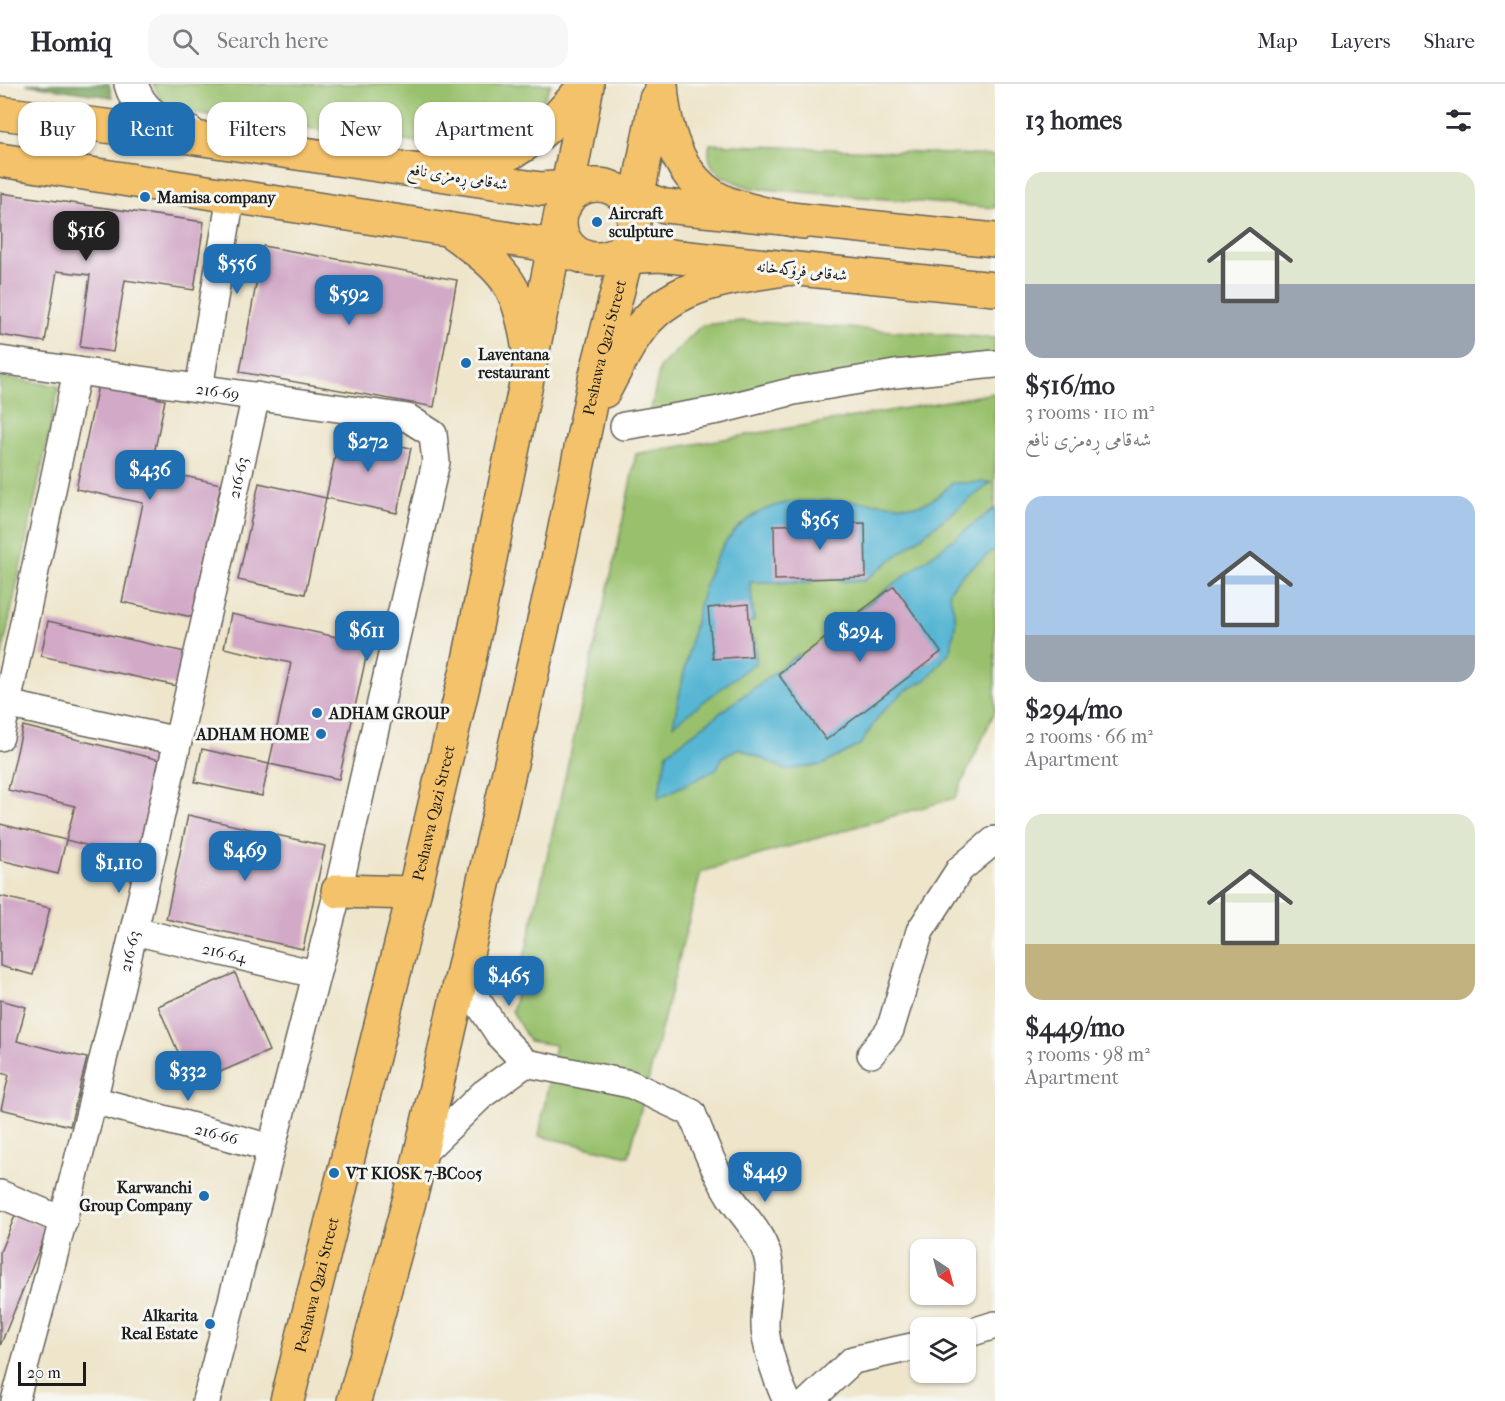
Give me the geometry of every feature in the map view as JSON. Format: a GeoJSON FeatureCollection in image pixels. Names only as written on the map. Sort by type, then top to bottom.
{"type":"FeatureCollection","features":[{"type":"Feature","properties":{"kind":"main road"},"geometry":{"type":"LineString","coordinates":[[422,170],[460,169],[508,154],[556,121],[587,84]]}},
{"type":"Feature","properties":{"kind":"main road","name":"Peshawa Qazi Street"},"geometry":{"type":"LineString","coordinates":[[354,1401],[421,1154],[562,543],[585,424],[598,222],[587,84]]}},
{"type":"Feature","properties":{"kind":"main road"},"geometry":{"type":"LineString","coordinates":[[660,84],[668,130],[681,164],[698,184],[733,206],[803,222]]}},
{"type":"Feature","properties":{"kind":"main road","name":"Peshawa Qazi Street"},"geometry":{"type":"LineString","coordinates":[[287,1401],[414,893],[468,665],[528,378],[660,84]]}},
{"type":"Feature","properties":{"kind":"main road","name":"شەقامی ڕەمزی نافع"},"geometry":{"type":"LineString","coordinates":[[0,113],[207,139]]}},
{"type":"Feature","properties":{"kind":"main road","name":"شەقامی ڕەمزی نافع"},"geometry":{"type":"LineString","coordinates":[[307,153],[542,189],[598,222]]}},
{"type":"Feature","properties":{"kind":"main road"},"geometry":{"type":"LineString","coordinates":[[0,160],[462,231],[598,222],[665,206],[995,240]]}},
{"type":"Feature","properties":{"kind":"main road"},"geometry":{"type":"LineString","coordinates":[[462,231],[491,219],[494,208],[489,188],[482,180]]}},
{"type":"Feature","properties":{"kind":"main road","name":"شەقامی فڕۆکەخانە"},"geometry":{"type":"LineString","coordinates":[[598,222],[659,255],[995,289]]}},
{"type":"Feature","properties":{"kind":"main road"},"geometry":{"type":"LineString","coordinates":[[462,231],[511,283],[520,303],[529,349],[528,378]]}},
{"type":"Feature","properties":{"kind":"main road"},"geometry":{"type":"LineString","coordinates":[[585,424],[636,332],[664,304],[692,288],[718,280],[784,269]]}},
{"type":"Feature","properties":{"kind":"main road"},"geometry":{"type":"LineString","coordinates":[[338,891],[414,893]]}},
{"type":"Feature","properties":{"kind":"street"},"geometry":{"type":"LineString","coordinates":[[130,84],[137,101],[151,116],[168,126],[207,139]]}},
{"type":"Feature","properties":{"kind":"street"},"geometry":{"type":"LineString","coordinates":[[199,388],[231,196]]}},
{"type":"Feature","properties":{"kind":"street","name":"216-69"},"geometry":{"type":"LineString","coordinates":[[0,360],[408,418],[433,434],[436,462],[338,891]]}},
{"type":"Feature","properties":{"kind":"street"},"geometry":{"type":"LineString","coordinates":[[624,426],[719,410],[794,391],[884,376],[995,364]]}},
{"type":"Feature","properties":{"kind":"street"},"geometry":{"type":"LineString","coordinates":[[0,737],[77,371]]}},
{"type":"Feature","properties":{"kind":"street","name":"216-63"},"geometry":{"type":"LineString","coordinates":[[11,1393],[64,1221],[134,931],[256,396]]}},
{"type":"Feature","properties":{"kind":"street"},"geometry":{"type":"LineString","coordinates":[[6,704],[178,741]]}},
{"type":"Feature","properties":{"kind":"street"},"geometry":{"type":"LineString","coordinates":[[872,1054],[891,1030],[920,931],[960,869],[995,840]]}},
{"type":"Feature","properties":{"kind":"street"},"geometry":{"type":"LineString","coordinates":[[206,1401],[338,891]]}},
{"type":"Feature","properties":{"kind":"street","name":"216-64"},"geometry":{"type":"LineString","coordinates":[[134,931],[315,974]]}},
{"type":"Feature","properties":{"kind":"street"},"geometry":{"type":"LineString","coordinates":[[463,971],[478,1002],[501,1037],[526,1063],[630,1084],[692,1113],[709,1154],[731,1197],[754,1224],[767,1254],[771,1280],[764,1323],[781,1388],[787,1401]]}},
{"type":"Feature","properties":{"kind":"street"},"geometry":{"type":"LineString","coordinates":[[421,1154],[483,1094],[526,1063]]}},
{"type":"Feature","properties":{"kind":"street","name":"216-66"},"geometry":{"type":"LineString","coordinates":[[93,1100],[271,1148]]}},
{"type":"Feature","properties":{"kind":"street"},"geometry":{"type":"LineString","coordinates":[[0,1194],[64,1221]]}},
{"type":"Feature","properties":{"kind":"street"},"geometry":{"type":"LineString","coordinates":[[976,1331],[995,1325]]}},
{"type":"Feature","properties":{"kind":"street"},"geometry":{"type":"LineString","coordinates":[[809,1401],[853,1360],[910,1347]]}},
{"type":"Feature","properties":{"kind":"green space"},"geometry":{"type":"Polygon","coordinates":[[[26,84],[109,84],[112,97],[26,84]]]}},
{"type":"Feature","properties":{"kind":"green space"},"geometry":{"type":"Polygon","coordinates":[[[153,84],[551,84],[542,102],[414,102],[414,142],[402,141],[402,102],[319,102],[319,130],[307,128],[307,102],[207,102],[207,115],[195,113],[195,102],[162,102],[153,84]]]}},
{"type":"Feature","properties":{"kind":"green space"},"geometry":{"type":"Polygon","coordinates":[[[710,144],[995,156],[995,208],[751,188],[734,182],[714,169],[710,162],[710,144]]]}},
{"type":"Feature","properties":{"kind":"green space"},"geometry":{"type":"Polygon","coordinates":[[[741,321],[995,338],[995,356],[650,414],[660,367],[702,325],[741,321]]]}},
{"type":"Feature","properties":{"kind":"green space"},"geometry":{"type":"Polygon","coordinates":[[[0,377],[59,386],[0,664],[0,377]]]}},
{"type":"Feature","properties":{"kind":"green space"},"geometry":{"type":"Polygon","coordinates":[[[995,393],[995,711],[955,798],[701,872],[629,1156],[539,1136],[555,1045],[529,1041],[512,1011],[618,544],[636,454],[995,393]]]}},
{"type":"Feature","properties":{"kind":"water"},"geometry":{"type":"Polygon","coordinates":[[[992,482],[864,581],[839,581],[838,578],[812,579],[811,583],[750,582],[754,621],[749,622],[751,638],[755,639],[756,662],[673,725],[696,618],[709,575],[729,537],[744,522],[763,511],[786,503],[832,500],[910,506],[934,499],[952,483],[992,482]]]}},
{"type":"Feature","properties":{"kind":"water"},"geometry":{"type":"Polygon","coordinates":[[[995,508],[995,549],[959,578],[949,592],[956,620],[951,650],[926,680],[905,691],[881,713],[860,745],[822,765],[786,770],[739,748],[723,757],[716,770],[658,798],[667,753],[799,654],[802,657],[828,637],[827,634],[995,508]]]}},
{"type":"Feature","properties":{"kind":"building"},"geometry":{"type":"Polygon","coordinates":[[[1,193],[204,222],[194,290],[125,280],[113,352],[80,347],[90,275],[57,271],[45,342],[0,335],[1,193]]]}},
{"type":"Feature","properties":{"kind":"building"},"geometry":{"type":"Polygon","coordinates":[[[263,246],[457,280],[434,407],[240,372],[263,246]]]}},
{"type":"Feature","properties":{"kind":"building"},"geometry":{"type":"Polygon","coordinates":[[[98,385],[165,400],[151,469],[221,484],[192,617],[122,602],[143,503],[76,489],[98,385]]]}},
{"type":"Feature","properties":{"kind":"building"},"geometry":{"type":"Polygon","coordinates":[[[340,433],[411,448],[397,513],[326,498],[340,433]]]}},
{"type":"Feature","properties":{"kind":"building"},"geometry":{"type":"Polygon","coordinates":[[[259,483],[326,498],[305,594],[238,580],[259,483]]]}},
{"type":"Feature","properties":{"kind":"building"},"geometry":{"type":"Polygon","coordinates":[[[865,523],[866,577],[775,580],[774,525],[865,523]]]}},
{"type":"Feature","properties":{"kind":"building"},"geometry":{"type":"Polygon","coordinates":[[[894,586],[941,652],[826,740],[778,674],[894,586]]]}},
{"type":"Feature","properties":{"kind":"building"},"geometry":{"type":"Polygon","coordinates":[[[748,604],[752,656],[713,659],[708,608],[748,604]]]}},
{"type":"Feature","properties":{"kind":"building","name":"ADHAM GROUP"},"geometry":{"type":"Polygon","coordinates":[[[231,614],[369,644],[339,779],[269,764],[291,663],[224,648],[231,614]]]}},
{"type":"Feature","properties":{"kind":"building"},"geometry":{"type":"Polygon","coordinates":[[[48,621],[185,652],[177,686],[41,656],[48,621]]]}},
{"type":"Feature","properties":{"kind":"building"},"geometry":{"type":"Polygon","coordinates":[[[23,726],[160,760],[136,858],[66,840],[75,806],[8,790],[23,726]]]}},
{"type":"Feature","properties":{"kind":"building"},"geometry":{"type":"Polygon","coordinates":[[[202,749],[269,764],[262,796],[195,782],[202,749]]]}},
{"type":"Feature","properties":{"kind":"building"},"geometry":{"type":"Polygon","coordinates":[[[188,815],[325,846],[303,949],[166,919],[188,815]]]}},
{"type":"Feature","properties":{"kind":"building"},"geometry":{"type":"Polygon","coordinates":[[[0,824],[66,840],[58,874],[0,860],[0,824]]]}},
{"type":"Feature","properties":{"kind":"building"},"geometry":{"type":"Polygon","coordinates":[[[0,896],[50,908],[33,975],[0,966],[0,896]]]}},
{"type":"Feature","properties":{"kind":"building"},"geometry":{"type":"Polygon","coordinates":[[[235,973],[269,1051],[192,1084],[158,1006],[235,973]]]}},
{"type":"Feature","properties":{"kind":"building"},"geometry":{"type":"Polygon","coordinates":[[[0,1000],[26,1007],[17,1041],[87,1058],[70,1126],[1,1109],[9,1075],[0,1073],[0,1000]]]}},
{"type":"Feature","properties":{"kind":"building"},"geometry":{"type":"Polygon","coordinates":[[[15,1216],[48,1228],[0,1346],[0,1252],[15,1216]]]}},
{"type":"Feature","properties":{"kind":"place","name":"Mamisa company"},"geometry":{"type":"Point","coordinates":[145,197]}},
{"type":"Feature","properties":{"kind":"place","name":"Aircraft sculpture"},"geometry":{"type":"Point","coordinates":[597,222]}},
{"type":"Feature","properties":{"kind":"place","name":"Laventana restaurant"},"geometry":{"type":"Point","coordinates":[466,363]}},
{"type":"Feature","properties":{"kind":"place","name":"ADHAM GROUP"},"geometry":{"type":"Point","coordinates":[317,713]}},
{"type":"Feature","properties":{"kind":"place","name":"ADHAM HOME"},"geometry":{"type":"Point","coordinates":[321,734]}},
{"type":"Feature","properties":{"kind":"place","name":"VT KIOSK 7-BC005"},"geometry":{"type":"Point","coordinates":[334,1173]}},
{"type":"Feature","properties":{"kind":"place","name":"Karwanchi Group Company"},"geometry":{"type":"Point","coordinates":[204,1196]}},
{"type":"Feature","properties":{"kind":"place","name":"Alkarita Real Estate"},"geometry":{"type":"Point","coordinates":[210,1324]}}]}
